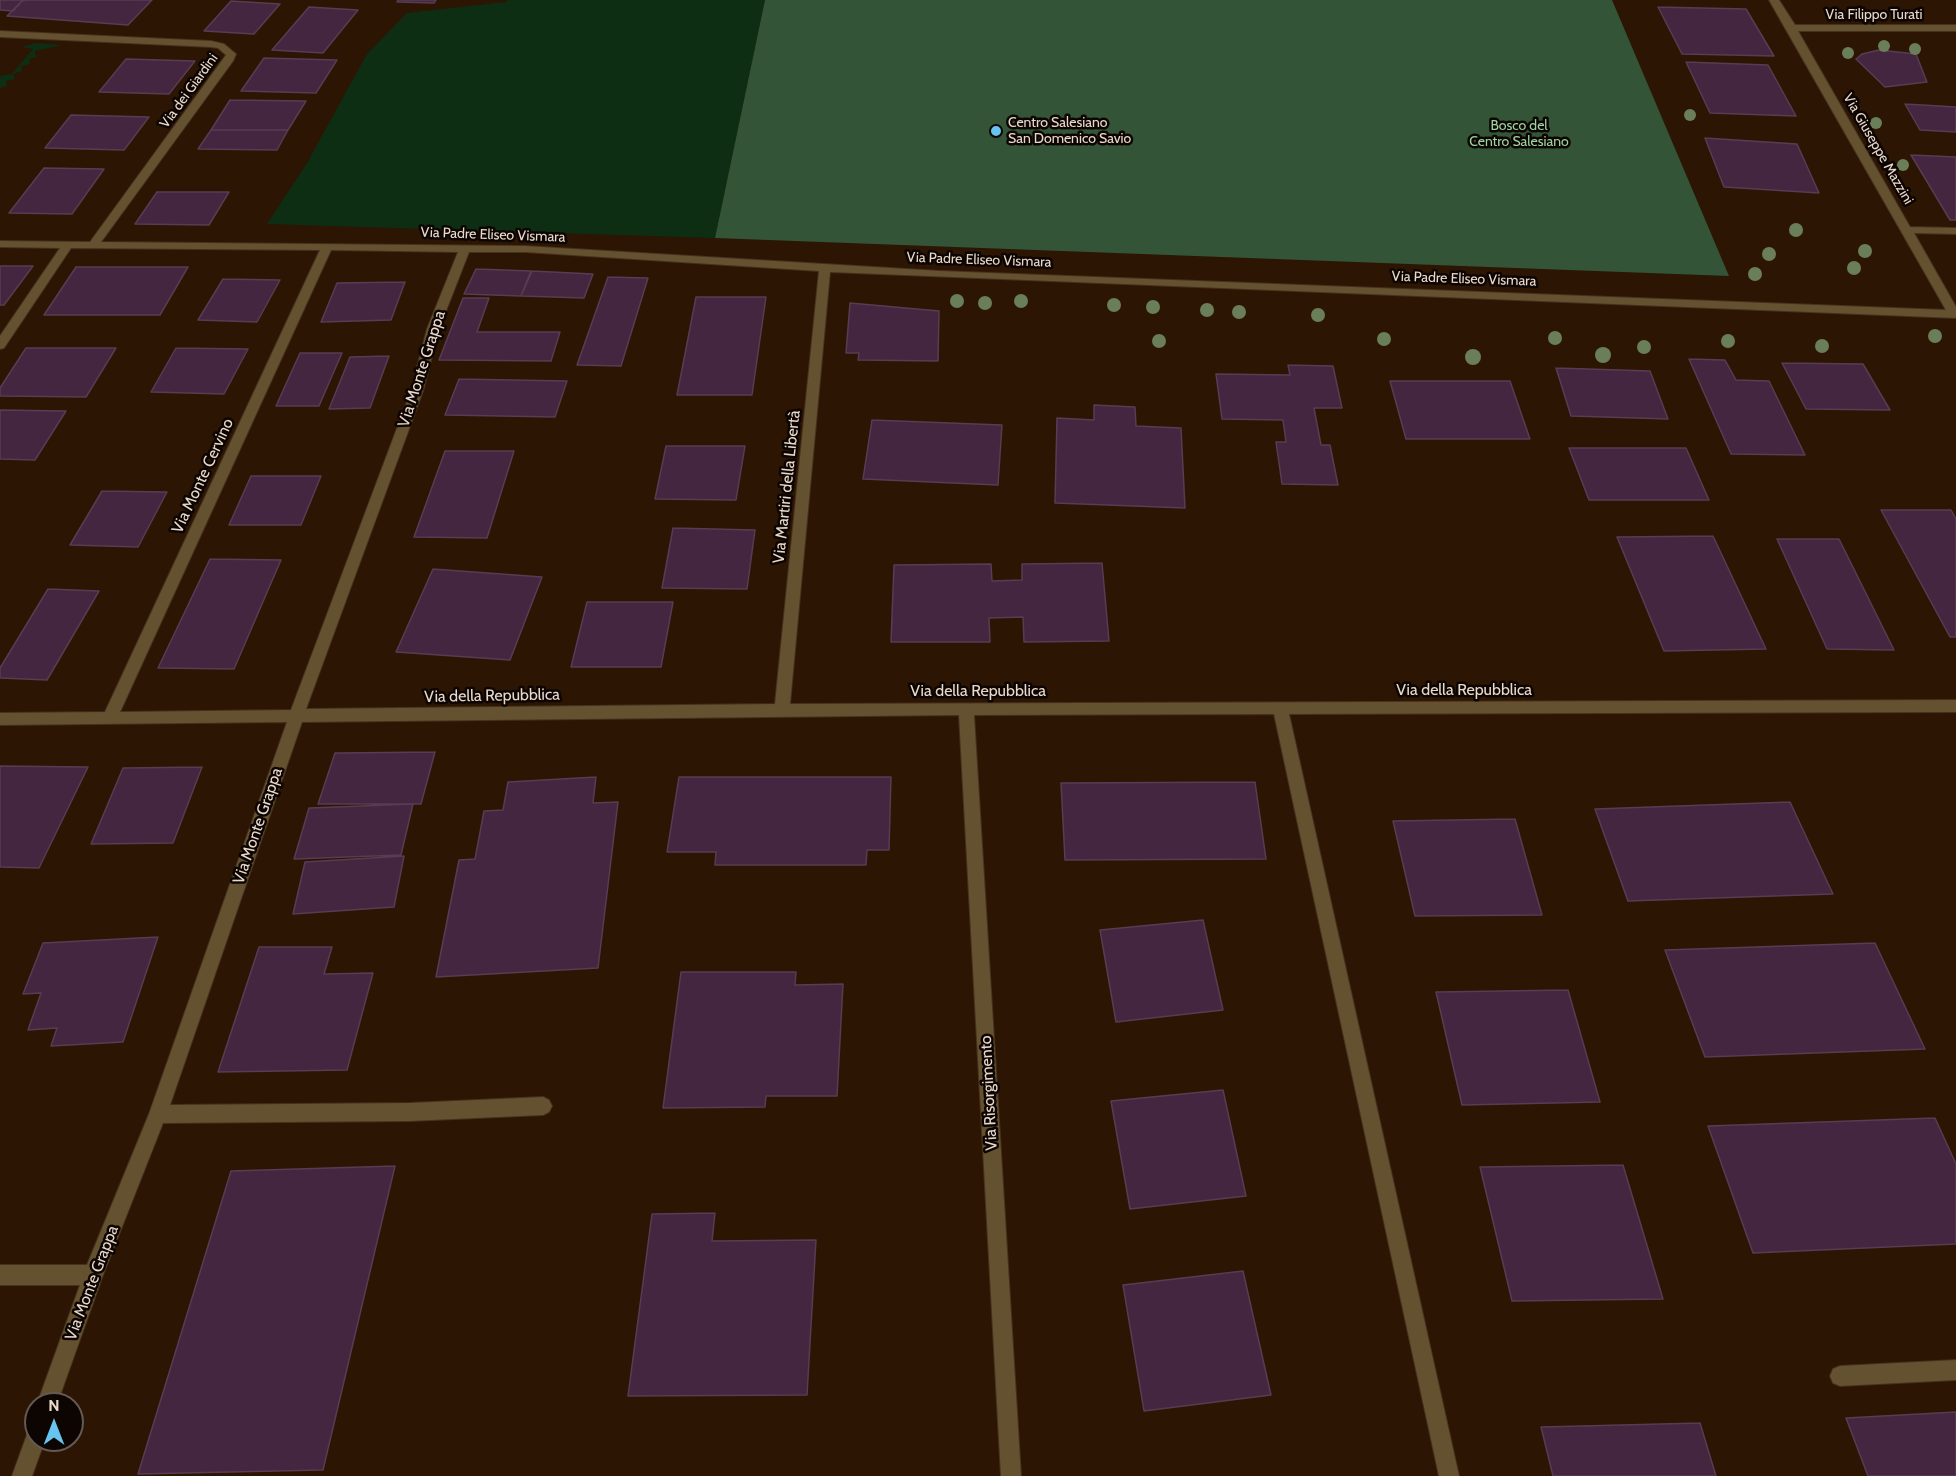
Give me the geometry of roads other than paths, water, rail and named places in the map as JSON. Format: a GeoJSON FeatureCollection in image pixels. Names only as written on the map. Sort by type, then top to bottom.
{"type":"FeatureCollection","features":[{"type":"Feature","properties":{"kind":"street","name":"Via Giuseppe Mazzini"},"geometry":{"type":"LineString","coordinates":[[1774,0],[1955,314]]}},
{"type":"Feature","properties":{"kind":"street","name":"Via Filippo Turati"},"geometry":{"type":"LineString","coordinates":[[1792,28],[1956,28]]}},
{"type":"Feature","properties":{"kind":"street","name":"Via dei Giardini"},"geometry":{"type":"LineString","coordinates":[[0,34],[211,44],[221,46],[231,54],[93,245]]}},
{"type":"Feature","properties":{"kind":"street"},"geometry":{"type":"LineString","coordinates":[[1906,230],[1956,231]]}},
{"type":"Feature","properties":{"kind":"street","name":"Via Padre Eliseo Vismara"},"geometry":{"type":"LineString","coordinates":[[0,244],[465,247],[603,253],[825,268],[1955,314]]}},
{"type":"Feature","properties":{"kind":"street"},"geometry":{"type":"LineString","coordinates":[[0,345],[68,245]]}},
{"type":"Feature","properties":{"kind":"street","name":"Via Monte Cervino"},"geometry":{"type":"LineString","coordinates":[[109,719],[327,247]]}},
{"type":"Feature","properties":{"kind":"street","name":"Via Monte Grappa"},"geometry":{"type":"LineString","coordinates":[[51,1392],[93,1275],[158,1114],[296,717],[417,391],[426,350],[465,247]]}},
{"type":"Feature","properties":{"kind":"street","name":"Via Martiri della Libertà"},"geometry":{"type":"LineString","coordinates":[[783,710],[825,268]]}},
{"type":"Feature","properties":{"kind":"street","name":"Via della Repubblica"},"geometry":{"type":"LineString","coordinates":[[0,719],[783,710],[1956,706]]}},
{"type":"Feature","properties":{"kind":"street","name":"Via Risorgimento"},"geometry":{"type":"LineString","coordinates":[[966,709],[1011,1476]]}},
{"type":"Feature","properties":{"kind":"street"},"geometry":{"type":"LineString","coordinates":[[1280,709],[1449,1476]]}},
{"type":"Feature","properties":{"kind":"street"},"geometry":{"type":"LineString","coordinates":[[158,1114],[410,1112],[543,1106]]}},
{"type":"Feature","properties":{"kind":"street"},"geometry":{"type":"LineString","coordinates":[[0,1275],[93,1275]]}},
{"type":"Feature","properties":{"kind":"street"},"geometry":{"type":"LineString","coordinates":[[1840,1376],[1956,1370]]}},
{"type":"Feature","properties":{"kind":"street"},"geometry":{"type":"LineString","coordinates":[[22,1476],[30,1452]]}},
{"type":"Feature","properties":{"kind":"place","name":"Centro Salesiano San Domenico Savio"},"geometry":{"type":"Point","coordinates":[996,131]}},
{"type":"Feature","properties":{"kind":"park label","name":"Bosco del Centro Salesiano"},"geometry":{"type":"Point","coordinates":[1519,134]}}]}
